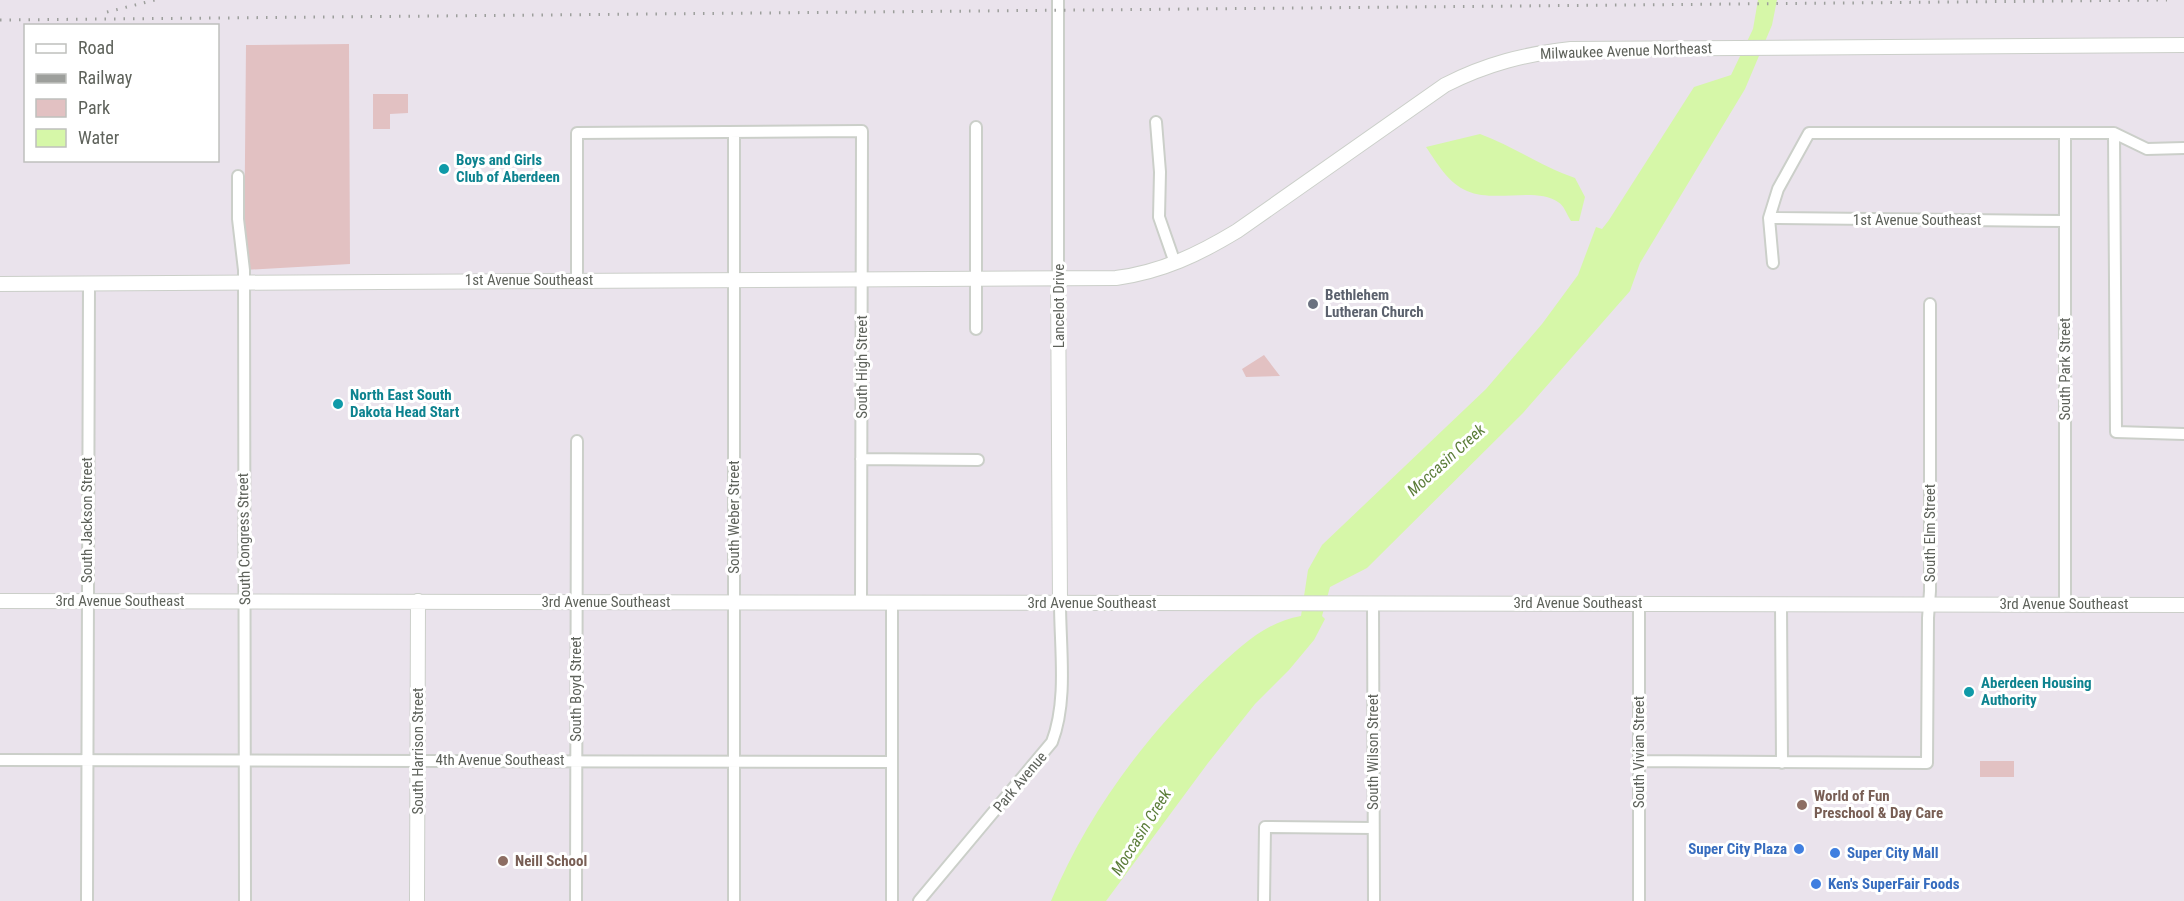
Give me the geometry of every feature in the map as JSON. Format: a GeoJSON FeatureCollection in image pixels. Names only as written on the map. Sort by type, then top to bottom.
{"type":"FeatureCollection","features":[{"type":"Feature","properties":{"kind":"street","name":"Lancelot Drive"},"geometry":{"type":"LineString","coordinates":[[1058,4],[1060,603]]}},
{"type":"Feature","properties":{"kind":"street","name":"Milwaukee Avenue Northeast"},"geometry":{"type":"LineString","coordinates":[[1059,280],[1134,275],[1203,252],[1238,231],[1425,98],[1477,69],[1532,53],[1571,49],[2184,45]]}},
{"type":"Feature","properties":{"kind":"street"},"geometry":{"type":"LineString","coordinates":[[1156,122],[1160,172],[1159,217],[1175,263]]}},
{"type":"Feature","properties":{"kind":"street"},"geometry":{"type":"LineString","coordinates":[[976,127],[976,329]]}},
{"type":"Feature","properties":{"kind":"street","name":"South High Street"},"geometry":{"type":"LineString","coordinates":[[734,132],[862,131],[861,603]]}},
{"type":"Feature","properties":{"kind":"street"},"geometry":{"type":"LineString","coordinates":[[577,280],[577,134],[734,132]]}},
{"type":"Feature","properties":{"kind":"street","name":"South Weber Street"},"geometry":{"type":"LineString","coordinates":[[734,132],[734,901]]}},
{"type":"Feature","properties":{"kind":"street"},"geometry":{"type":"LineString","coordinates":[[1773,263],[1769,218],[1778,189],[1809,134],[2114,134],[2148,149],[2184,148]]}},
{"type":"Feature","properties":{"kind":"street","name":"South Park Street"},"geometry":{"type":"LineString","coordinates":[[2065,134],[2065,603]]}},
{"type":"Feature","properties":{"kind":"street"},"geometry":{"type":"LineString","coordinates":[[2114,134],[2116,432],[2184,434]]}},
{"type":"Feature","properties":{"kind":"street","name":"South Congress Street"},"geometry":{"type":"LineString","coordinates":[[238,176],[238,219],[244,282],[245,901]]}},
{"type":"Feature","properties":{"kind":"street","name":"1st Avenue Southeast"},"geometry":{"type":"LineString","coordinates":[[1769,218],[2065,221]]}},
{"type":"Feature","properties":{"kind":"street","name":"1st Avenue Southeast"},"geometry":{"type":"LineString","coordinates":[[0,284],[577,280],[1059,280]]}},
{"type":"Feature","properties":{"kind":"street","name":"South Jackson Street"},"geometry":{"type":"LineString","coordinates":[[87,901],[88,284]]}},
{"type":"Feature","properties":{"kind":"street","name":"South Elm Street"},"geometry":{"type":"LineString","coordinates":[[1782,763],[1927,762],[1930,304]]}},
{"type":"Feature","properties":{"kind":"street","name":"South Boyd Street"},"geometry":{"type":"LineString","coordinates":[[576,901],[577,441]]}},
{"type":"Feature","properties":{"kind":"street"},"geometry":{"type":"LineString","coordinates":[[861,459],[978,460]]}},
{"type":"Feature","properties":{"kind":"street","name":"3rd Avenue Southeast"},"geometry":{"type":"LineString","coordinates":[[0,601],[2184,605]]}},
{"type":"Feature","properties":{"kind":"street","name":"South Harrison Street"},"geometry":{"type":"LineString","coordinates":[[417,901],[418,601]]}},
{"type":"Feature","properties":{"kind":"street","name":"Park Avenue"},"geometry":{"type":"LineString","coordinates":[[919,901],[1052,742],[1060,707],[1060,603]]}},
{"type":"Feature","properties":{"kind":"street","name":"South Wilson Street"},"geometry":{"type":"LineString","coordinates":[[1373,603],[1374,901]]}},
{"type":"Feature","properties":{"kind":"street"},"geometry":{"type":"LineString","coordinates":[[891,901],[892,604]]}},
{"type":"Feature","properties":{"kind":"street","name":"South Vivian Street"},"geometry":{"type":"LineString","coordinates":[[1639,604],[1639,901]]}},
{"type":"Feature","properties":{"kind":"street"},"geometry":{"type":"LineString","coordinates":[[1639,761],[1782,763],[1781,604]]}},
{"type":"Feature","properties":{"kind":"street","name":"4th Avenue Southeast"},"geometry":{"type":"LineString","coordinates":[[0,760],[892,762]]}},
{"type":"Feature","properties":{"kind":"street"},"geometry":{"type":"LineString","coordinates":[[1264,901],[1265,827],[1373,828]]}},
{"type":"Feature","properties":{"kind":"green space"},"geometry":{"type":"Polygon","coordinates":[[[349,44],[350,264],[244,270],[246,45],[349,44]]]}},
{"type":"Feature","properties":{"kind":"green space"},"geometry":{"type":"Polygon","coordinates":[[[373,94],[408,94],[408,113],[390,114],[390,129],[373,129],[373,94]]]}},
{"type":"Feature","properties":{"kind":"green space"},"geometry":{"type":"Polygon","coordinates":[[[1264,355],[1280,376],[1246,377],[1242,369],[1264,355]]]}},
{"type":"Feature","properties":{"kind":"green space"},"geometry":{"type":"Polygon","coordinates":[[[1980,761],[2014,761],[2014,777],[1980,777],[1980,761]]]}},
{"type":"Feature","properties":{"kind":"water","name":"Moccasin Creek"},"geometry":{"type":"Polygon","coordinates":[[[1758,0],[1777,0],[1772,25],[1745,89],[1640,263],[1630,291],[1523,413],[1367,568],[1330,587],[1322,616],[1325,619],[1314,640],[1289,670],[1255,704],[1208,763],[1106,901],[1051,901],[1082,837],[1120,777],[1142,749],[1189,696],[1243,645],[1276,624],[1301,616],[1308,570],[1322,545],[1486,389],[1542,324],[1578,275],[1596,227],[1602,229],[1609,220],[1694,87],[1731,75],[1753,29],[1758,0]]]}},
{"type":"Feature","properties":{"kind":"water"},"geometry":{"type":"Polygon","coordinates":[[[1480,134],[1575,178],[1585,197],[1579,221],[1571,221],[1562,205],[1549,198],[1527,195],[1490,196],[1467,191],[1449,178],[1426,147],[1480,134]]]}},
{"type":"Feature","properties":{"kind":"railway"},"geometry":{"type":"LineString","coordinates":[[107,12],[155,0]]}},
{"type":"Feature","properties":{"kind":"railway"},"geometry":{"type":"LineString","coordinates":[[0,20],[2167,0]]}},
{"type":"Feature","properties":{"kind":"place","name":"Boys and Girls Club of Aberdeen"},"geometry":{"type":"Point","coordinates":[444,169]}},
{"type":"Feature","properties":{"kind":"place","name":"Bethlehem Lutheran Church"},"geometry":{"type":"Point","coordinates":[1313,304]}},
{"type":"Feature","properties":{"kind":"place","name":"North East South Dakota Head Start"},"geometry":{"type":"Point","coordinates":[338,404]}},
{"type":"Feature","properties":{"kind":"place","name":"Aberdeen Housing Authority"},"geometry":{"type":"Point","coordinates":[1969,692]}},
{"type":"Feature","properties":{"kind":"place","name":"World of Fun Preschool & Day Care"},"geometry":{"type":"Point","coordinates":[1802,805]}},
{"type":"Feature","properties":{"kind":"place","name":"Super City Plaza"},"geometry":{"type":"Point","coordinates":[1799,849]}},
{"type":"Feature","properties":{"kind":"place","name":"Super City Mall"},"geometry":{"type":"Point","coordinates":[1835,853]}},
{"type":"Feature","properties":{"kind":"place","name":"Neill School"},"geometry":{"type":"Point","coordinates":[503,861]}},
{"type":"Feature","properties":{"kind":"place","name":"Ken's SuperFair Foods"},"geometry":{"type":"Point","coordinates":[1816,884]}}]}
